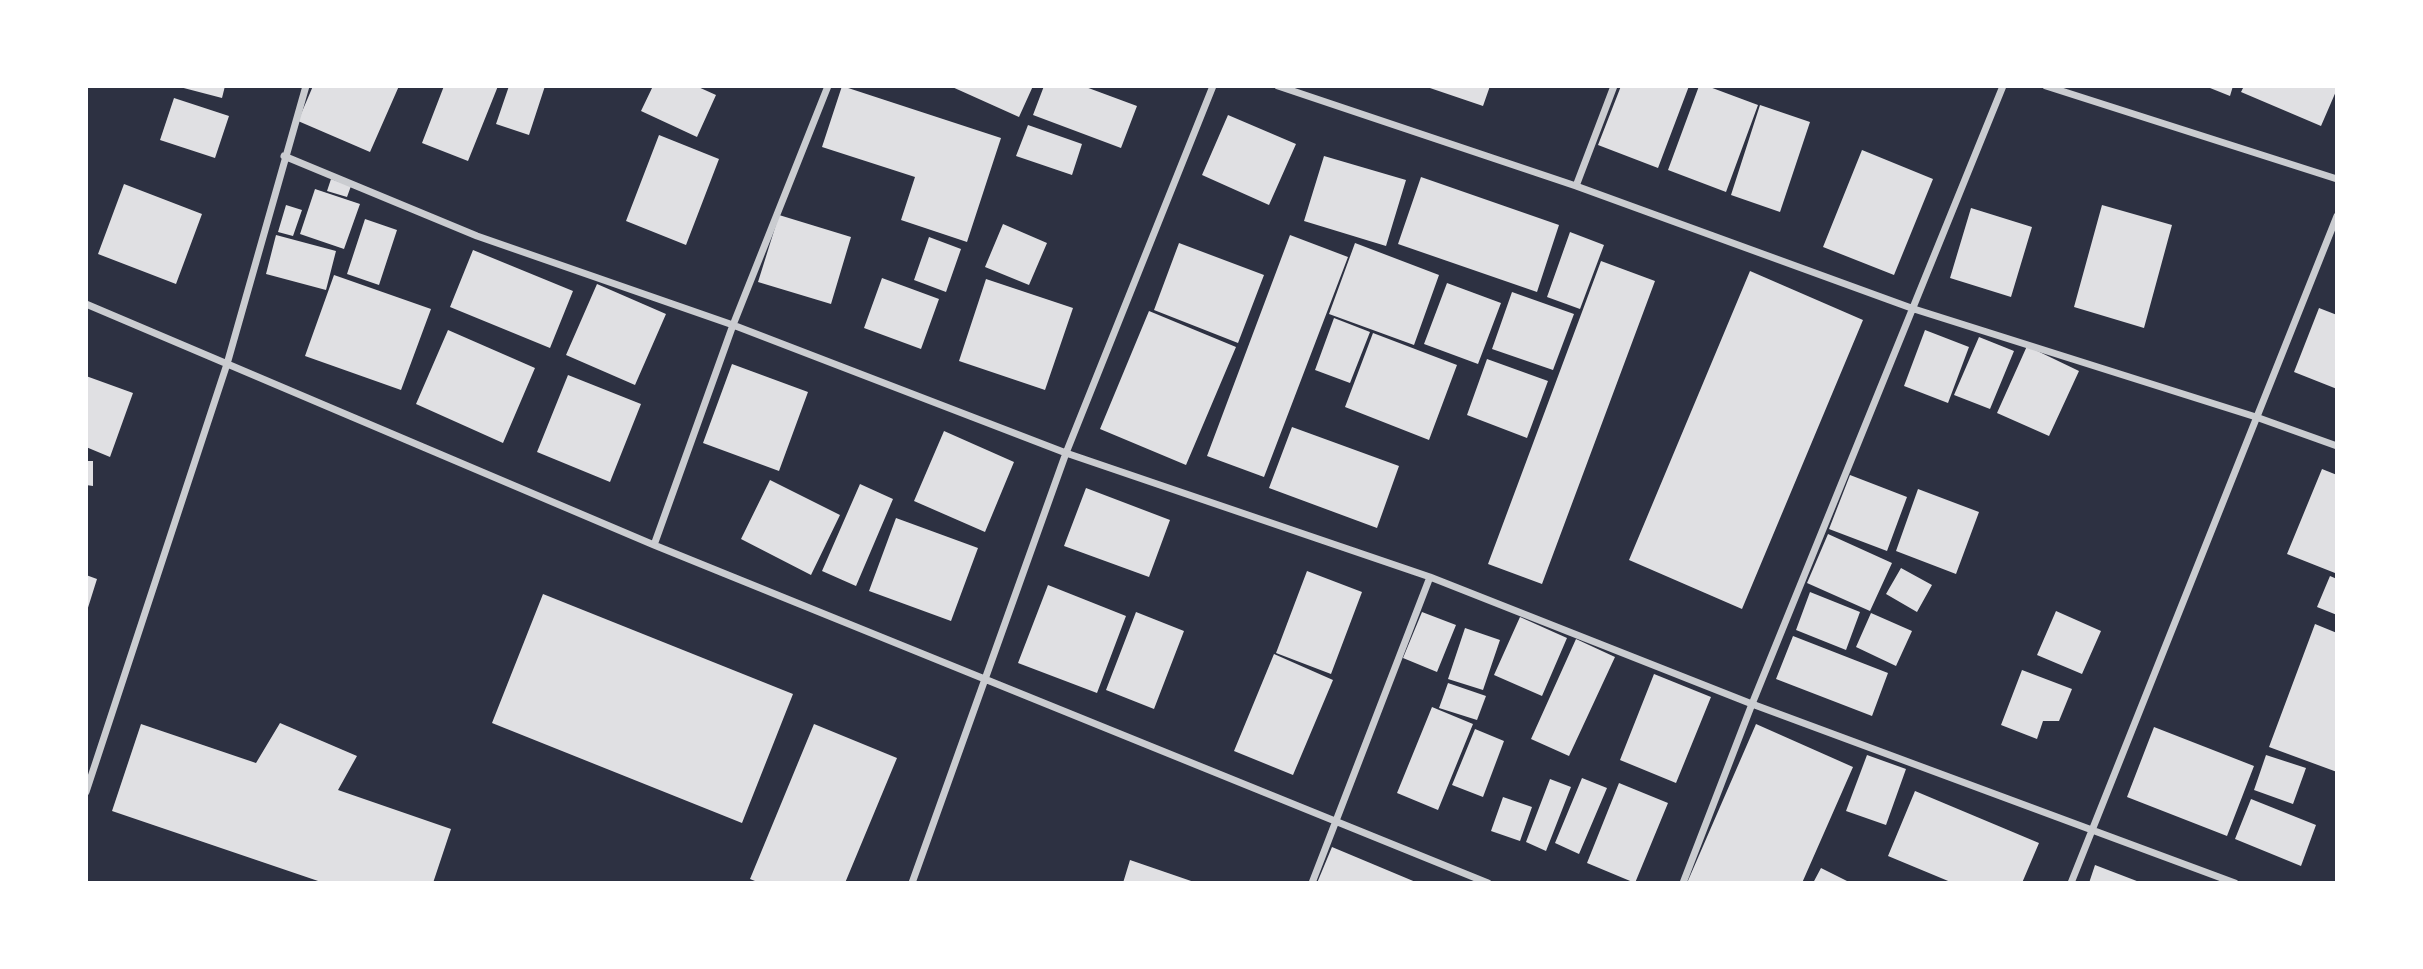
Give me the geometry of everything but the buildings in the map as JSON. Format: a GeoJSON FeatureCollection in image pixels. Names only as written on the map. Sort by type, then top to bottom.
{"type":"FeatureCollection","features":[{"type":"Feature","properties":{"kind":"street"},"geometry":{"type":"LineString","coordinates":[[86,792],[228,364],[284,156],[306,86]]}},
{"type":"Feature","properties":{"kind":"street"},"geometry":{"type":"LineString","coordinates":[[654,545],[733,325],[828,86]]}},
{"type":"Feature","properties":{"kind":"street"},"geometry":{"type":"LineString","coordinates":[[912,883],[1066,453],[1213,86]]}},
{"type":"Feature","properties":{"kind":"street"},"geometry":{"type":"LineString","coordinates":[[1278,86],[1576,186],[1914,309],[2256,417],[2337,446]]}},
{"type":"Feature","properties":{"kind":"street"},"geometry":{"type":"LineString","coordinates":[[1576,186],[1614,86]]}},
{"type":"Feature","properties":{"kind":"street"},"geometry":{"type":"LineString","coordinates":[[1683,883],[1752,704],[2003,86]]}},
{"type":"Feature","properties":{"kind":"street"},"geometry":{"type":"LineString","coordinates":[[2046,86],[2337,179]]}},
{"type":"Feature","properties":{"kind":"street"},"geometry":{"type":"LineString","coordinates":[[284,156],[477,236],[733,325],[1066,453],[1430,577],[1752,704],[2235,883]]}},
{"type":"Feature","properties":{"kind":"street"},"geometry":{"type":"LineString","coordinates":[[2071,883],[2337,216]]}},
{"type":"Feature","properties":{"kind":"street"},"geometry":{"type":"LineString","coordinates":[[86,304],[654,545],[1488,883]]}},
{"type":"Feature","properties":{"kind":"street"},"geometry":{"type":"LineString","coordinates":[[1311,883],[1337,822],[1430,577]]}}]}
